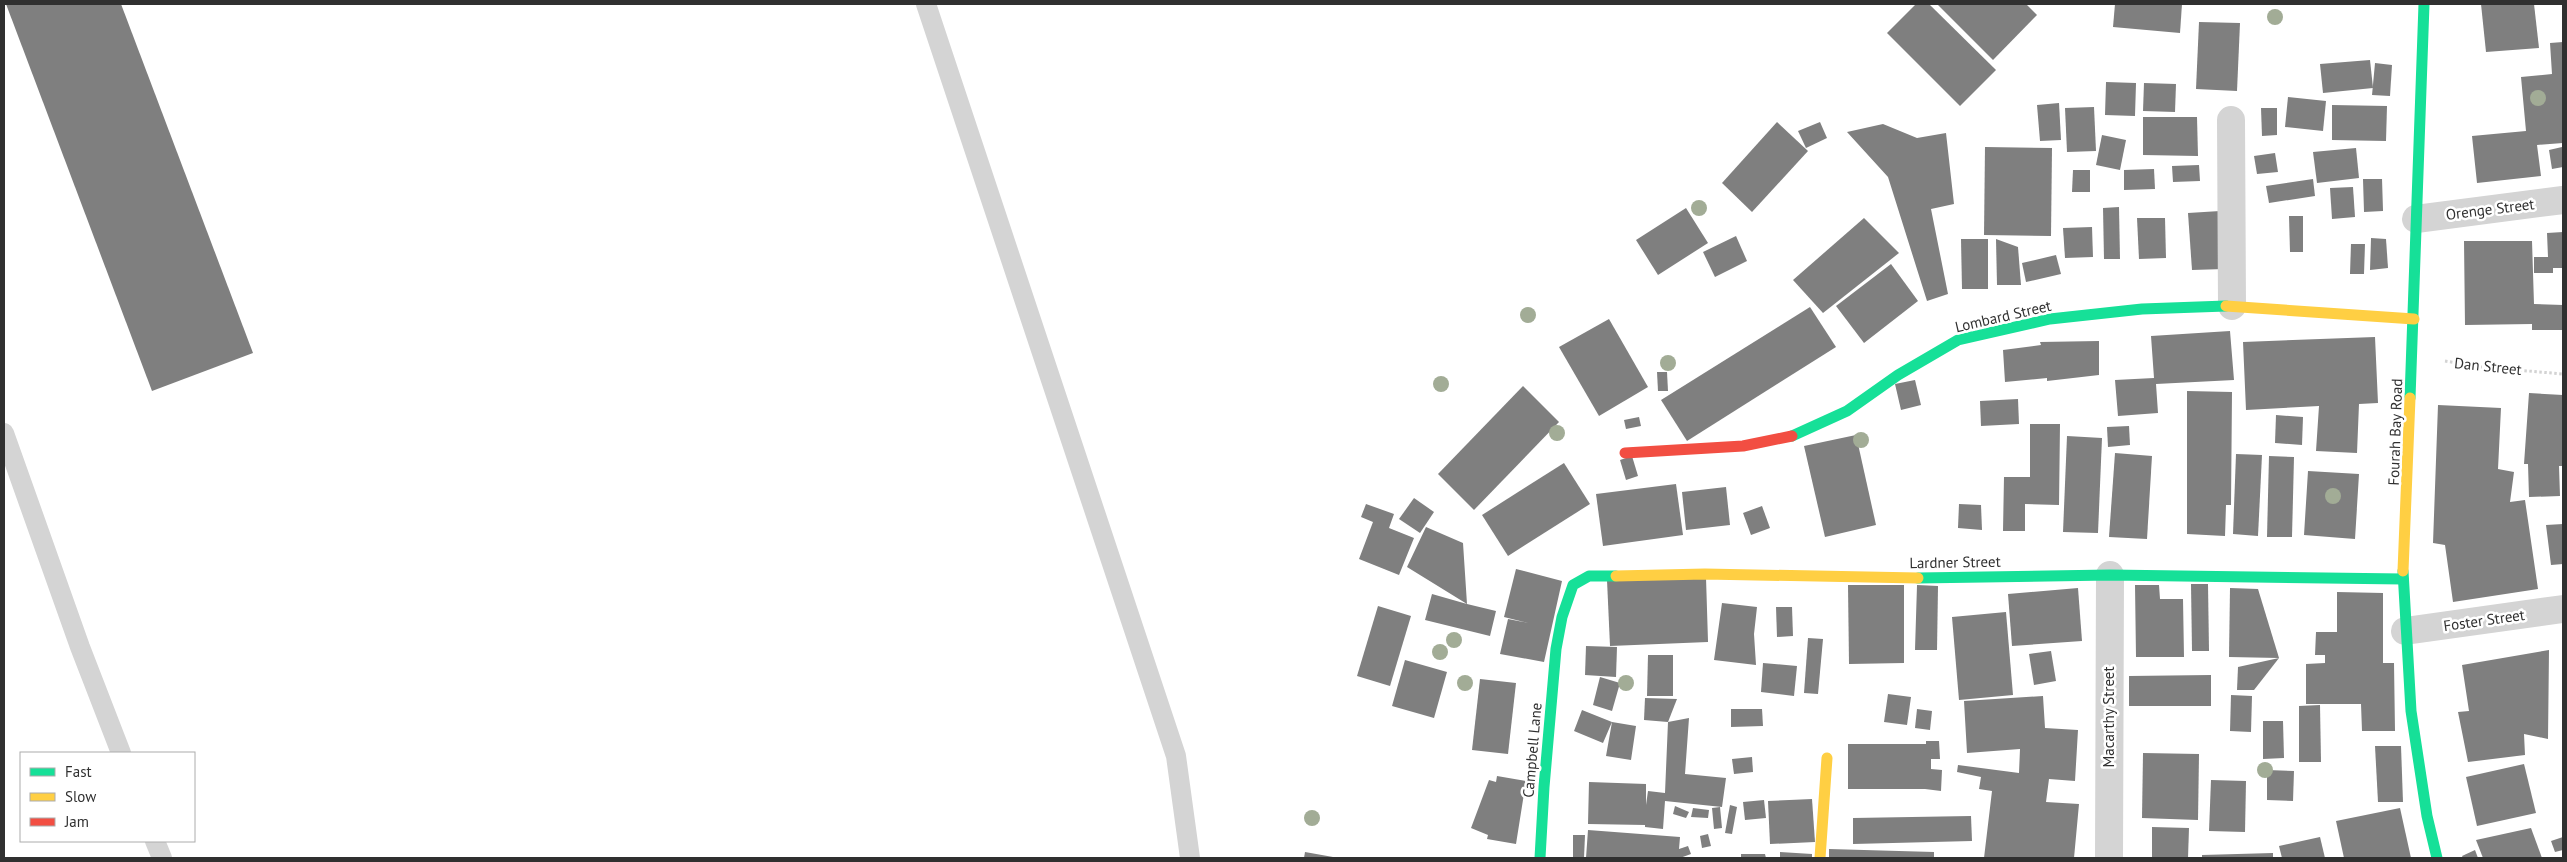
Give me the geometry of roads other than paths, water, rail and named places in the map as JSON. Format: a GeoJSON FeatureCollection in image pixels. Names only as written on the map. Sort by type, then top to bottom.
{"type":"FeatureCollection","features":[{"type":"Feature","properties":{"kind":"street","name":"Fourah Bay Road"},"geometry":{"type":"LineString","coordinates":[[2424,4],[2413,356],[2403,580],[2404,631],[2411,711],[2428,816],[2438,858]]}},
{"type":"Feature","properties":{"kind":"street"},"geometry":{"type":"LineString","coordinates":[[2231,120],[2232,306]]}},
{"type":"Feature","properties":{"kind":"street","name":"Orenge Street"},"geometry":{"type":"LineString","coordinates":[[2416,219],[2563,200]]}},
{"type":"Feature","properties":{"kind":"street","name":"Lombard Street"},"geometry":{"type":"LineString","coordinates":[[1625,453],[1743,446],[1790,437],[1847,411],[1898,375],[1958,340],[2050,319],[2142,309],[2232,306],[2414,319]]}},
{"type":"Feature","properties":{"kind":"street","name":"Lardner Street"},"geometry":{"type":"LineString","coordinates":[[1556,644],[1561,611],[1572,585],[1590,576],[1705,574],[1923,578],[2110,575],[2403,580]]}},
{"type":"Feature","properties":{"kind":"street","name":"Macarthy Street"},"geometry":{"type":"LineString","coordinates":[[2109,858],[2110,575]]}},
{"type":"Feature","properties":{"kind":"street","name":"Foster Street"},"geometry":{"type":"LineString","coordinates":[[2404,631],[2563,609]]}},
{"type":"Feature","properties":{"kind":"street","name":"Campbell Lane"},"geometry":{"type":"LineString","coordinates":[[1540,858],[1541,819],[1556,644]]}},
{"type":"Feature","properties":{"kind":"street"},"geometry":{"type":"LineString","coordinates":[[1820,858],[1828,758]]}},
{"type":"Feature","properties":{"kind":"lane"},"geometry":{"type":"LineString","coordinates":[[926,4],[1176,756],[1190,858]]}},
{"type":"Feature","properties":{"kind":"lane"},"geometry":{"type":"LineString","coordinates":[[4,433],[80,647],[121,752]]}},
{"type":"Feature","properties":{"kind":"lane"},"geometry":{"type":"LineString","coordinates":[[156,842],[162,858]]}}]}
